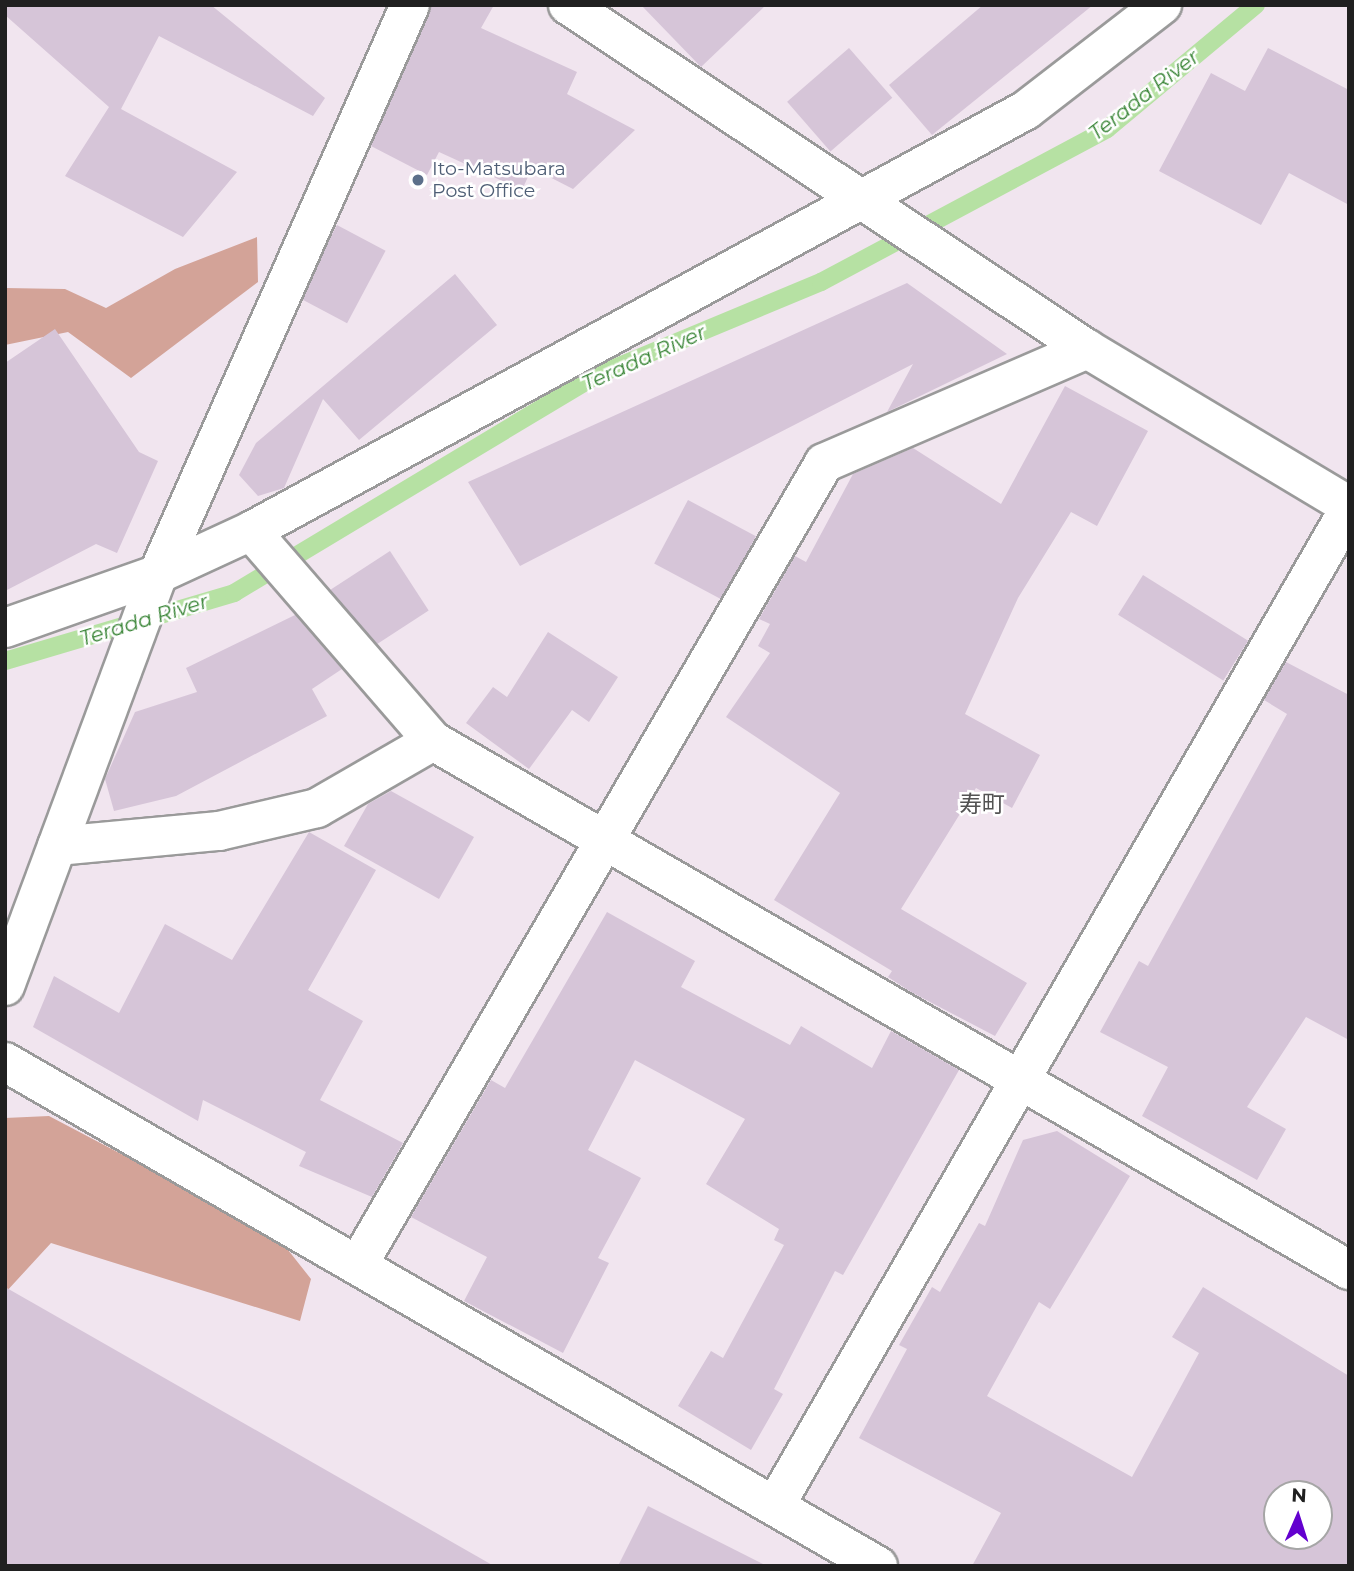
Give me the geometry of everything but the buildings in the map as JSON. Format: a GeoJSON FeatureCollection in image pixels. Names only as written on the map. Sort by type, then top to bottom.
{"type":"FeatureCollection","features":[{"type":"Feature","properties":{"kind":"street"},"geometry":{"type":"LineString","coordinates":[[5,986],[159,574],[410,5]]}},
{"type":"Feature","properties":{"kind":"street"},"geometry":{"type":"LineString","coordinates":[[568,5],[945,258],[1087,349],[1349,507],[776,1504]]}},
{"type":"Feature","properties":{"kind":"street"},"geometry":{"type":"LineString","coordinates":[[5,628],[159,574],[252,533],[866,206],[1026,110],[1162,5]]}},
{"type":"Feature","properties":{"kind":"street"},"geometry":{"type":"LineString","coordinates":[[359,1263],[605,845],[824,463],[1087,349]]}},
{"type":"Feature","properties":{"kind":"street"},"geometry":{"type":"LineString","coordinates":[[252,533],[433,741],[605,845],[1349,1270]]}},
{"type":"Feature","properties":{"kind":"street"},"geometry":{"type":"LineString","coordinates":[[57,846],[219,831],[317,808],[433,741]]}},
{"type":"Feature","properties":{"kind":"street"},"geometry":{"type":"LineString","coordinates":[[5,1062],[359,1263],[776,1504],[878,1566]]}},
{"type":"Feature","properties":{"kind":"shaded area"},"geometry":{"type":"Polygon","coordinates":[[[257,237],[258,282],[131,378],[68,332],[5,345],[5,288],[65,289],[106,308],[175,269],[257,237]]]}},
{"type":"Feature","properties":{"kind":"shaded area"},"geometry":{"type":"Polygon","coordinates":[[[49,1116],[277,1236],[311,1279],[300,1321],[51,1243],[5,1293],[5,1118],[49,1116]]]}},
{"type":"Feature","properties":{"kind":"waterway","name":"Terada River"},"geometry":{"type":"LineString","coordinates":[[5,661],[234,593],[595,376],[821,282],[1107,129],[1256,5]]}},
{"type":"Feature","properties":{"kind":"place","name":"Ito-Matsubara Post Office"},"geometry":{"type":"Point","coordinates":[418,180]}},
{"type":"Feature","properties":{"kind":"district","name":"寿町"},"geometry":{"type":"Point","coordinates":[982,804]}}]}
